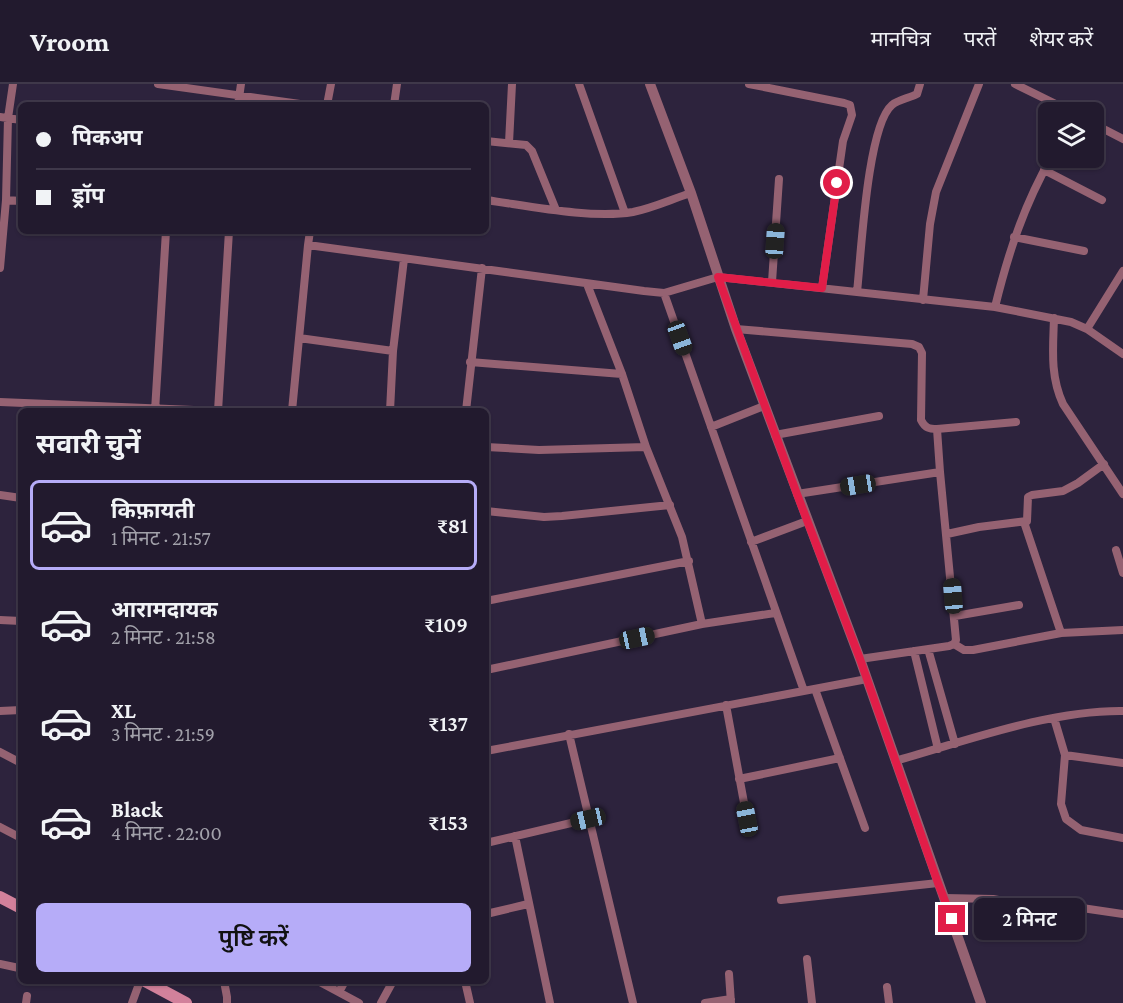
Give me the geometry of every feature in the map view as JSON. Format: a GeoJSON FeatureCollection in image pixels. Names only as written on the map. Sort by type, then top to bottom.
{"type":"FeatureCollection","features":[{"type":"Feature","properties":{"kind":"main road"},"geometry":{"type":"LineString","coordinates":[[0,897],[18,906]]}},
{"type":"Feature","properties":{"kind":"main road"},"geometry":{"type":"LineString","coordinates":[[151,984],[186,1003]]}},
{"type":"Feature","properties":{"kind":"street"},"geometry":{"type":"LineString","coordinates":[[0,268],[6,200],[4,118],[13,84]]}},
{"type":"Feature","properties":{"kind":"street"},"geometry":{"type":"LineString","coordinates":[[158,84],[287,102]]}},
{"type":"Feature","properties":{"kind":"street"},"geometry":{"type":"LineString","coordinates":[[238,102],[241,84]]}},
{"type":"Feature","properties":{"kind":"street"},"geometry":{"type":"LineString","coordinates":[[328,102],[331,84]]}},
{"type":"Feature","properties":{"kind":"street"},"geometry":{"type":"LineString","coordinates":[[394,102],[397,84]]}},
{"type":"Feature","properties":{"kind":"street"},"geometry":{"type":"LineString","coordinates":[[509,143],[512,84]]}},
{"type":"Feature","properties":{"kind":"street"},"geometry":{"type":"LineString","coordinates":[[579,84],[625,213]]}},
{"type":"Feature","properties":{"kind":"street"},"geometry":{"type":"LineString","coordinates":[[749,84],[844,103],[850,105],[852,109],[843,141],[822,288]]}},
{"type":"Feature","properties":{"kind":"street"},"geometry":{"type":"LineString","coordinates":[[857,292],[870,165],[879,131],[886,112],[892,105],[917,94],[921,84]]}},
{"type":"Feature","properties":{"kind":"street"},"geometry":{"type":"LineString","coordinates":[[923,300],[930,224],[936,192],[979,84]]}},
{"type":"Feature","properties":{"kind":"street"},"geometry":{"type":"LineString","coordinates":[[1015,84],[1052,102]]}},
{"type":"Feature","properties":{"kind":"street"},"geometry":{"type":"LineString","coordinates":[[652,85],[736,329],[860,659],[981,1003]]}},
{"type":"Feature","properties":{"kind":"street"},"geometry":{"type":"LineString","coordinates":[[1104,129],[1123,139]]}},
{"type":"Feature","properties":{"kind":"street"},"geometry":{"type":"LineString","coordinates":[[489,141],[526,146],[532,151],[556,210]]}},
{"type":"Feature","properties":{"kind":"street"},"geometry":{"type":"LineString","coordinates":[[995,307],[1014,237],[1024,210],[1044,170],[1102,200]]}},
{"type":"Feature","properties":{"kind":"street"},"geometry":{"type":"LineString","coordinates":[[772,282],[779,179]]}},
{"type":"Feature","properties":{"kind":"street"},"geometry":{"type":"LineString","coordinates":[[489,200],[556,210],[613,214],[636,211],[691,194]]}},
{"type":"Feature","properties":{"kind":"street"},"geometry":{"type":"LineString","coordinates":[[6,200],[18,201]]}},
{"type":"Feature","properties":{"kind":"street"},"geometry":{"type":"LineString","coordinates":[[155,408],[166,234]]}},
{"type":"Feature","properties":{"kind":"street"},"geometry":{"type":"LineString","coordinates":[[218,408],[229,234]]}},
{"type":"Feature","properties":{"kind":"street"},"geometry":{"type":"LineString","coordinates":[[292,408],[310,234]]}},
{"type":"Feature","properties":{"kind":"street"},"geometry":{"type":"LineString","coordinates":[[1014,237],[1084,251]]}},
{"type":"Feature","properties":{"kind":"street"},"geometry":{"type":"LineString","coordinates":[[308,246],[664,293],[718,277],[995,307],[1071,322],[1087,329],[1123,354]]}},
{"type":"Feature","properties":{"kind":"street"},"geometry":{"type":"LineString","coordinates":[[390,408],[393,351],[404,259]]}},
{"type":"Feature","properties":{"kind":"street"},"geometry":{"type":"LineString","coordinates":[[466,408],[482,268]]}},
{"type":"Feature","properties":{"kind":"street"},"geometry":{"type":"LineString","coordinates":[[1087,329],[1123,271]]}},
{"type":"Feature","properties":{"kind":"street"},"geometry":{"type":"LineString","coordinates":[[588,284],[689,561],[702,624]]}},
{"type":"Feature","properties":{"kind":"street"},"geometry":{"type":"LineString","coordinates":[[664,293],[804,691]]}},
{"type":"Feature","properties":{"kind":"street"},"geometry":{"type":"LineString","coordinates":[[1054,318],[1052,365],[1058,392],[1063,404],[1123,494]]}},
{"type":"Feature","properties":{"kind":"street"},"geometry":{"type":"LineString","coordinates":[[736,329],[912,344],[919,347],[922,353],[921,420],[924,426],[937,429],[1016,422]]}},
{"type":"Feature","properties":{"kind":"street"},"geometry":{"type":"LineString","coordinates":[[299,338],[393,351]]}},
{"type":"Feature","properties":{"kind":"street"},"geometry":{"type":"LineString","coordinates":[[470,362],[622,375]]}},
{"type":"Feature","properties":{"kind":"street"},"geometry":{"type":"LineString","coordinates":[[0,402],[116,408]]}},
{"type":"Feature","properties":{"kind":"street"},"geometry":{"type":"LineString","coordinates":[[711,427],[764,406]]}},
{"type":"Feature","properties":{"kind":"street"},"geometry":{"type":"LineString","coordinates":[[775,435],[879,416]]}},
{"type":"Feature","properties":{"kind":"street"},"geometry":{"type":"LineString","coordinates":[[937,429],[955,616],[954,644]]}},
{"type":"Feature","properties":{"kind":"street"},"geometry":{"type":"LineString","coordinates":[[489,447],[539,450],[646,447]]}},
{"type":"Feature","properties":{"kind":"street"},"geometry":{"type":"LineString","coordinates":[[947,534],[989,525],[1024,522],[1028,518],[1026,506],[1028,497],[1063,491],[1104,465]]}},
{"type":"Feature","properties":{"kind":"street"},"geometry":{"type":"LineString","coordinates":[[797,494],[940,472]]}},
{"type":"Feature","properties":{"kind":"street"},"geometry":{"type":"LineString","coordinates":[[0,495],[18,498]]}},
{"type":"Feature","properties":{"kind":"street"},"geometry":{"type":"LineString","coordinates":[[489,511],[553,517],[670,505]]}},
{"type":"Feature","properties":{"kind":"street"},"geometry":{"type":"LineString","coordinates":[[751,542],[807,520]]}},
{"type":"Feature","properties":{"kind":"street"},"geometry":{"type":"LineString","coordinates":[[1024,522],[1061,633]]}},
{"type":"Feature","properties":{"kind":"street"},"geometry":{"type":"LineString","coordinates":[[1116,550],[1123,573]]}},
{"type":"Feature","properties":{"kind":"street"},"geometry":{"type":"LineString","coordinates":[[489,600],[689,561]]}},
{"type":"Feature","properties":{"kind":"street"},"geometry":{"type":"LineString","coordinates":[[955,616],[1019,605]]}},
{"type":"Feature","properties":{"kind":"street"},"geometry":{"type":"LineString","coordinates":[[489,669],[702,624],[775,613]]}},
{"type":"Feature","properties":{"kind":"street"},"geometry":{"type":"LineString","coordinates":[[0,620],[18,621]]}},
{"type":"Feature","properties":{"kind":"street"},"geometry":{"type":"LineString","coordinates":[[860,659],[954,644],[964,650],[973,650],[1061,633],[1123,630]]}},
{"type":"Feature","properties":{"kind":"street"},"geometry":{"type":"LineString","coordinates":[[928,649],[955,744]]}},
{"type":"Feature","properties":{"kind":"street"},"geometry":{"type":"LineString","coordinates":[[914,651],[938,749]]}},
{"type":"Feature","properties":{"kind":"street"},"geometry":{"type":"LineString","coordinates":[[489,750],[867,679]]}},
{"type":"Feature","properties":{"kind":"street"},"geometry":{"type":"LineString","coordinates":[[815,689],[865,828]]}},
{"type":"Feature","properties":{"kind":"street"},"geometry":{"type":"LineString","coordinates":[[726,705],[747,819]]}},
{"type":"Feature","properties":{"kind":"street"},"geometry":{"type":"LineString","coordinates":[[0,711],[18,710]]}},
{"type":"Feature","properties":{"kind":"street"},"geometry":{"type":"LineString","coordinates":[[895,761],[1054,718],[1123,711]]}},
{"type":"Feature","properties":{"kind":"street"},"geometry":{"type":"LineString","coordinates":[[1054,718],[1065,755],[1061,804],[1066,819],[1081,830],[1123,838]]}},
{"type":"Feature","properties":{"kind":"street"},"geometry":{"type":"LineString","coordinates":[[569,734],[633,1003]]}},
{"type":"Feature","properties":{"kind":"street"},"geometry":{"type":"LineString","coordinates":[[0,752],[18,761]]}},
{"type":"Feature","properties":{"kind":"street"},"geometry":{"type":"LineString","coordinates":[[1065,755],[1123,763]]}},
{"type":"Feature","properties":{"kind":"street"},"geometry":{"type":"LineString","coordinates":[[740,779],[840,759]]}},
{"type":"Feature","properties":{"kind":"street"},"geometry":{"type":"LineString","coordinates":[[489,842],[588,819]]}},
{"type":"Feature","properties":{"kind":"street"},"geometry":{"type":"LineString","coordinates":[[0,827],[18,836]]}},
{"type":"Feature","properties":{"kind":"street"},"geometry":{"type":"LineString","coordinates":[[515,836],[550,1003]]}},
{"type":"Feature","properties":{"kind":"street"},"geometry":{"type":"LineString","coordinates":[[781,900],[938,883]]}},
{"type":"Feature","properties":{"kind":"street"},"geometry":{"type":"LineString","coordinates":[[945,898],[993,899],[1032,906],[1082,908],[1123,914]]}},
{"type":"Feature","properties":{"kind":"street"},"geometry":{"type":"LineString","coordinates":[[489,913],[528,903]]}},
{"type":"Feature","properties":{"kind":"street"},"geometry":{"type":"LineString","coordinates":[[807,959],[812,1003]]}},
{"type":"Feature","properties":{"kind":"street"},"geometry":{"type":"LineString","coordinates":[[0,964],[18,968]]}},
{"type":"Feature","properties":{"kind":"street"},"geometry":{"type":"LineString","coordinates":[[705,1003],[731,1001],[729,974]]}},
{"type":"Feature","properties":{"kind":"street"},"geometry":{"type":"LineString","coordinates":[[132,1003],[139,984]]}},
{"type":"Feature","properties":{"kind":"street"},"geometry":{"type":"LineString","coordinates":[[224,984],[226,1003]]}},
{"type":"Feature","properties":{"kind":"street"},"geometry":{"type":"LineString","coordinates":[[324,984],[359,1003]]}},
{"type":"Feature","properties":{"kind":"street"},"geometry":{"type":"LineString","coordinates":[[339,992],[343,984]]}},
{"type":"Feature","properties":{"kind":"street"},"geometry":{"type":"LineString","coordinates":[[381,1003],[391,984]]}},
{"type":"Feature","properties":{"kind":"street"},"geometry":{"type":"LineString","coordinates":[[466,984],[470,1003]]}},
{"type":"Feature","properties":{"kind":"street"},"geometry":{"type":"LineString","coordinates":[[887,987],[889,1003]]}},
{"type":"Feature","properties":{"kind":"route"},"geometry":{"type":"LineString","coordinates":[[837,183],[822,288],[718,277],[860,659],[952,919]]}}]}
